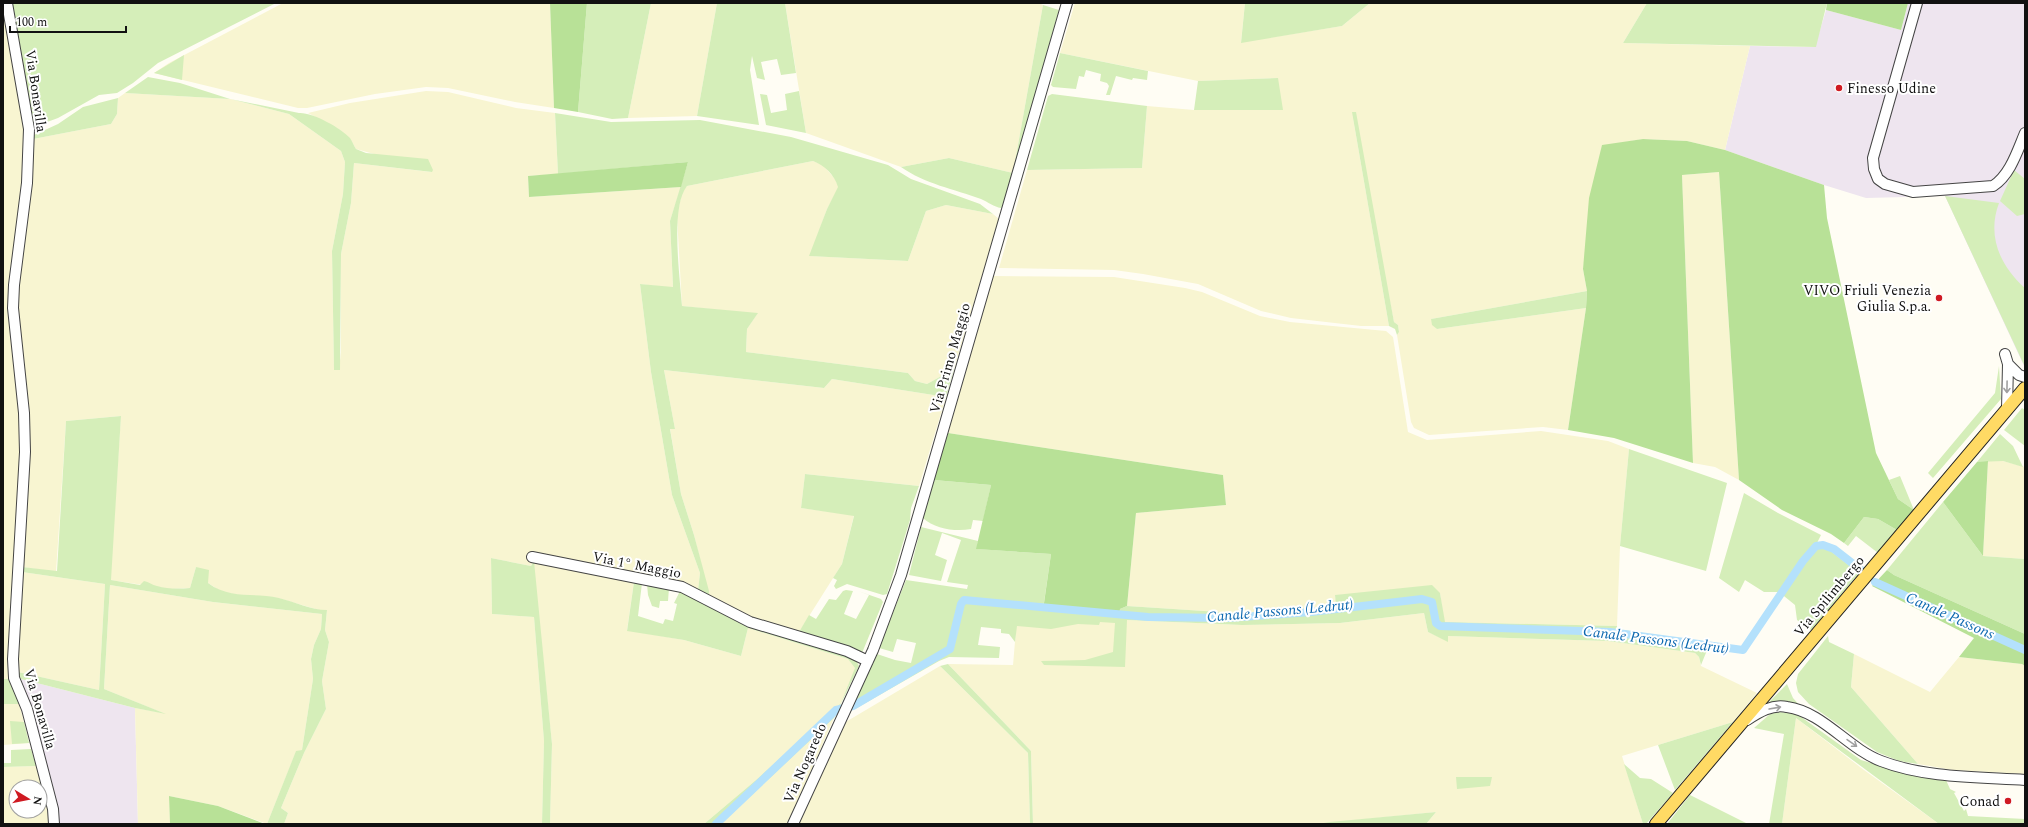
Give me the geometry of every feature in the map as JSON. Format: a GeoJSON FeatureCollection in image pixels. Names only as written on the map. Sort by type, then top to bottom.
{"type":"FeatureCollection","features":[{"type":"Feature","properties":{"kind":"main road","name":"Via Spilimbergo"},"geometry":{"type":"LineString","coordinates":[[1656,824],[2025,388]]}},
{"type":"Feature","properties":{"kind":"street","name":"Via Bonavilla"},"geometry":{"type":"LineString","coordinates":[[7,3],[29,137],[27,183],[14,285],[14,308],[24,413],[25,452],[13,659],[14,678],[28,709],[53,809],[54,824]]}},
{"type":"Feature","properties":{"kind":"street","name":"Via Primo Maggio"},"geometry":{"type":"LineString","coordinates":[[845,709],[868,661],[888,611],[900,575],[1067,3]]}},
{"type":"Feature","properties":{"kind":"street"},"geometry":{"type":"LineString","coordinates":[[1917,3],[1873,158],[1874,169],[1878,179],[1885,184],[1913,192],[1993,186],[2000,181],[2006,173],[2025,133]]}},
{"type":"Feature","properties":{"kind":"street"},"geometry":{"type":"LineString","coordinates":[[2007,409],[2007,359],[2019,375],[2025,377]]}},
{"type":"Feature","properties":{"kind":"street","name":"Via 1° Maggio"},"geometry":{"type":"LineString","coordinates":[[532,557],[682,587],[750,622],[847,651],[868,661]]}},
{"type":"Feature","properties":{"kind":"street"},"geometry":{"type":"LineString","coordinates":[[1740,724],[1758,712],[1779,706],[1798,710],[1820,721],[1870,756],[1881,761],[1920,771],[2025,780]]}},
{"type":"Feature","properties":{"kind":"street","name":"Via Nogaredo"},"geometry":{"type":"LineString","coordinates":[[793,824],[845,709]]}},
{"type":"Feature","properties":{"kind":"shaded area"},"geometry":{"type":"Polygon","coordinates":[[[3,3],[20,89],[25,137],[25,160],[11,285],[21,414],[22,453],[13,679],[29,743],[3,745],[3,3]]]}},
{"type":"Feature","properties":{"kind":"shaded area"},"geometry":{"type":"Polygon","coordinates":[[[283,3],[550,3],[554,108],[515,102],[448,88],[426,87],[375,94],[307,108],[298,108],[154,73],[169,63],[283,3]]]}},
{"type":"Feature","properties":{"kind":"shaded area"},"geometry":{"type":"Polygon","coordinates":[[[651,3],[717,3],[697,116],[628,118],[651,3]]]}},
{"type":"Feature","properties":{"kind":"shaded area"},"geometry":{"type":"Polygon","coordinates":[[[785,3],[1039,3],[1043,5],[1013,173],[949,158],[901,167],[806,133],[785,3]]]}},
{"type":"Feature","properties":{"kind":"shaded area"},"geometry":{"type":"Polygon","coordinates":[[[1075,3],[1245,3],[1241,42],[1342,26],[1370,3],[1647,3],[1623,43],[1750,46],[1725,150],[1687,141],[1643,139],[1602,146],[1583,269],[1587,291],[1431,319],[1437,329],[1586,308],[1568,430],[1543,427],[1429,435],[1414,428],[1411,422],[1397,335],[1399,332],[1398,325],[1394,322],[1352,112],[1389,326],[1361,326],[1291,318],[1261,311],[1198,284],[1143,274],[1114,270],[999,268],[1027,170],[1142,168],[1147,106],[1194,110],[1278,78],[1198,81],[1060,53],[1075,3]]]}},
{"type":"Feature","properties":{"kind":"shaded area"},"geometry":{"type":"Polygon","coordinates":[[[1908,3],[2025,3],[2025,368],[1945,196],[1866,198],[1824,185],[1725,150],[1750,46],[1815,47],[1826,10],[1901,30],[1908,3]]]}},
{"type":"Feature","properties":{"kind":"shaded area"},"geometry":{"type":"Polygon","coordinates":[[[426,91],[448,92],[516,108],[555,113],[558,174],[528,176],[529,197],[681,187],[670,221],[673,288],[640,284],[651,372],[672,495],[700,573],[698,591],[634,582],[627,630],[684,640],[741,656],[748,628],[848,659],[856,668],[841,703],[756,780],[704,824],[550,824],[552,744],[533,562],[531,566],[491,558],[492,614],[534,617],[544,741],[542,824],[284,824],[288,813],[281,808],[304,753],[326,709],[322,681],[329,642],[325,630],[327,610],[319,610],[278,598],[249,597],[222,592],[208,583],[196,567],[190,588],[170,589],[110,580],[121,416],[66,421],[56,572],[22,567],[17,306],[33,139],[111,124],[117,114],[118,98],[125,93],[230,99],[289,114],[341,151],[345,162],[343,194],[332,251],[334,370],[339,370],[341,352],[341,254],[351,203],[354,163],[431,172],[432,170],[356,149],[350,139],[340,130],[308,113],[350,103],[426,91]]]}},
{"type":"Feature","properties":{"kind":"shaded area"},"geometry":{"type":"Polygon","coordinates":[[[813,161],[823,165],[835,179],[839,187],[827,209],[810,256],[908,261],[926,211],[946,205],[993,214],[999,219],[954,369],[927,384],[915,381],[908,373],[746,352],[747,329],[757,314],[682,306],[677,216],[682,192],[687,186],[813,161]]]}},
{"type":"Feature","properties":{"kind":"shaded area"},"geometry":{"type":"Polygon","coordinates":[[[1719,172],[1739,480],[1715,467],[1693,463],[1682,175],[1719,172]]]}},
{"type":"Feature","properties":{"kind":"shaded area"},"geometry":{"type":"Polygon","coordinates":[[[992,276],[1114,277],[1202,292],[1260,316],[1290,322],[1386,331],[1393,337],[1408,432],[1427,440],[1541,431],[1608,441],[1629,449],[1620,546],[1617,626],[1444,622],[1440,593],[1335,595],[1337,606],[1274,613],[1251,613],[1247,619],[1235,613],[1127,606],[1136,513],[1226,505],[1223,475],[948,433],[992,276]]]}},
{"type":"Feature","properties":{"kind":"shaded area"},"geometry":{"type":"Polygon","coordinates":[[[664,370],[824,388],[832,379],[946,397],[919,486],[805,474],[801,508],[854,515],[842,564],[799,632],[751,619],[709,596],[694,535],[681,494],[670,428],[675,429],[664,370]]]}},
{"type":"Feature","properties":{"kind":"shaded area"},"geometry":{"type":"Polygon","coordinates":[[[1988,461],[2003,461],[2025,467],[2025,559],[1983,556],[1988,461]]]}},
{"type":"Feature","properties":{"kind":"shaded area"},"geometry":{"type":"Polygon","coordinates":[[[22,572],[105,584],[99,690],[18,672],[22,572]]]}},
{"type":"Feature","properties":{"kind":"shaded area"},"geometry":{"type":"Polygon","coordinates":[[[110,585],[213,602],[322,614],[321,629],[314,645],[311,659],[313,679],[302,750],[296,752],[267,824],[218,806],[169,796],[170,824],[138,824],[135,708],[163,713],[104,689],[110,585]]]}},
{"type":"Feature","properties":{"kind":"shaded area"},"geometry":{"type":"Polygon","coordinates":[[[1018,607],[1127,620],[1242,625],[1340,623],[1424,613],[1428,632],[1448,641],[1448,636],[1608,641],[1695,653],[1699,657],[1701,666],[1757,693],[1733,722],[1622,756],[1643,824],[1426,824],[1436,812],[1317,824],[1033,824],[1031,751],[948,664],[1013,665],[1018,607]]]}},
{"type":"Feature","properties":{"kind":"shaded area"},"geometry":{"type":"Polygon","coordinates":[[[1854,654],[1930,692],[1959,657],[2022,664],[2025,666],[2025,774],[1953,770],[1918,764],[1851,687],[1854,654]]]}},
{"type":"Feature","properties":{"kind":"shaded area"},"geometry":{"type":"Polygon","coordinates":[[[940,666],[1028,753],[1030,824],[798,824],[844,723],[940,666]]]}},
{"type":"Feature","properties":{"kind":"shaded area"},"geometry":{"type":"Polygon","coordinates":[[[21,679],[135,708],[138,824],[57,824],[49,780],[21,679]]]}},
{"type":"Feature","properties":{"kind":"shaded area"},"geometry":{"type":"Polygon","coordinates":[[[834,718],[788,824],[721,824],[834,718]]]}},
{"type":"Feature","properties":{"kind":"shaded area"},"geometry":{"type":"Polygon","coordinates":[[[1796,718],[1864,770],[1939,824],[1782,824],[1796,718]]]}},
{"type":"Feature","properties":{"kind":"shaded area"},"geometry":{"type":"Polygon","coordinates":[[[37,766],[40,779],[8,779],[8,819],[48,819],[48,809],[49,824],[3,824],[3,767],[37,766]]]}},
{"type":"Feature","properties":{"kind":"green space"},"geometry":{"type":"Polygon","coordinates":[[[10,3],[276,3],[158,63],[133,83],[117,93],[99,95],[58,118],[39,125],[30,122],[10,3]]]}},
{"type":"Feature","properties":{"kind":"green space"},"geometry":{"type":"Polygon","coordinates":[[[550,3],[587,3],[578,112],[554,108],[550,3]]]}},
{"type":"Feature","properties":{"kind":"green space"},"geometry":{"type":"Polygon","coordinates":[[[587,3],[651,3],[628,118],[612,119],[578,112],[587,3]]]}},
{"type":"Feature","properties":{"kind":"green space"},"geometry":{"type":"Polygon","coordinates":[[[717,3],[785,3],[796,73],[781,75],[777,59],[761,62],[765,80],[757,78],[752,56],[750,70],[759,125],[697,116],[717,3]]]}},
{"type":"Feature","properties":{"kind":"green space"},"geometry":{"type":"Polygon","coordinates":[[[1245,3],[1370,3],[1342,26],[1241,43],[1245,3]]]}},
{"type":"Feature","properties":{"kind":"green space"},"geometry":{"type":"Polygon","coordinates":[[[1647,3],[1827,3],[1816,47],[1623,43],[1647,3]]]}},
{"type":"Feature","properties":{"kind":"green space"},"geometry":{"type":"Polygon","coordinates":[[[1827,3],[1908,3],[1901,30],[1826,10],[1827,3]]]}},
{"type":"Feature","properties":{"kind":"green space"},"geometry":{"type":"Polygon","coordinates":[[[1043,5],[1059,10],[1014,168],[1043,5]]]}},
{"type":"Feature","properties":{"kind":"green space"},"geometry":{"type":"Polygon","coordinates":[[[1060,53],[1148,71],[1147,80],[1133,78],[1132,80],[1116,76],[1110,95],[1106,95],[1109,86],[1107,83],[1100,81],[1101,74],[1086,70],[1084,77],[1079,76],[1076,89],[1053,87],[1051,85],[1060,53]]]}},
{"type":"Feature","properties":{"kind":"green space"},"geometry":{"type":"Polygon","coordinates":[[[184,55],[182,80],[154,73],[184,55]]]}},
{"type":"Feature","properties":{"kind":"green space"},"geometry":{"type":"Polygon","coordinates":[[[148,77],[180,83],[230,99],[125,93],[148,77]]]}},
{"type":"Feature","properties":{"kind":"green space"},"geometry":{"type":"Polygon","coordinates":[[[1278,78],[1283,110],[1194,110],[1198,81],[1278,78]]]}},
{"type":"Feature","properties":{"kind":"green space"},"geometry":{"type":"Polygon","coordinates":[[[799,91],[806,133],[766,125],[760,94],[767,95],[771,113],[787,110],[785,94],[799,91]]]}},
{"type":"Feature","properties":{"kind":"green space"},"geometry":{"type":"Polygon","coordinates":[[[1052,94],[1147,106],[1142,168],[1027,170],[1048,96],[1052,94]]]}},
{"type":"Feature","properties":{"kind":"green space"},"geometry":{"type":"Polygon","coordinates":[[[118,98],[117,114],[111,124],[33,139],[34,135],[58,124],[83,107],[118,98]]]}},
{"type":"Feature","properties":{"kind":"green space"},"geometry":{"type":"Polygon","coordinates":[[[230,99],[311,115],[326,121],[346,134],[356,149],[366,153],[428,159],[433,170],[432,172],[354,163],[351,203],[341,254],[340,370],[334,370],[332,251],[343,194],[345,162],[341,151],[289,114],[230,99]]]}},
{"type":"Feature","properties":{"kind":"green space"},"geometry":{"type":"Polygon","coordinates":[[[1352,112],[1356,112],[1394,322],[1398,325],[1399,332],[1397,335],[1395,329],[1389,326],[1352,112]]]}},
{"type":"Feature","properties":{"kind":"green space"},"geometry":{"type":"Polygon","coordinates":[[[555,113],[611,122],[700,120],[791,137],[888,165],[911,179],[980,204],[993,214],[946,205],[926,211],[908,261],[809,256],[827,209],[838,187],[831,174],[817,163],[813,161],[687,186],[682,196],[677,226],[682,306],[758,313],[747,329],[746,352],[908,373],[915,381],[927,384],[954,369],[946,397],[832,379],[824,388],[664,370],[675,429],[670,429],[681,494],[694,535],[709,596],[698,591],[700,573],[672,495],[651,372],[640,284],[673,287],[670,221],[688,162],[558,174],[555,113]]]}},
{"type":"Feature","properties":{"kind":"green space"},"geometry":{"type":"Polygon","coordinates":[[[1643,139],[1687,141],[1725,150],[1824,185],[1827,218],[1876,453],[1898,499],[1914,510],[1897,530],[1878,519],[1864,517],[1844,543],[1831,534],[1782,510],[1739,480],[1719,172],[1682,175],[1693,463],[1614,438],[1568,430],[1586,308],[1587,291],[1583,269],[1589,198],[1602,145],[1643,139]]]}},
{"type":"Feature","properties":{"kind":"green space"},"geometry":{"type":"Polygon","coordinates":[[[949,158],[1012,173],[1003,206],[1001,208],[993,206],[981,199],[920,178],[901,167],[949,158]]]}},
{"type":"Feature","properties":{"kind":"green space"},"geometry":{"type":"Polygon","coordinates":[[[688,162],[681,187],[529,197],[528,176],[688,162]]]}},
{"type":"Feature","properties":{"kind":"green space"},"geometry":{"type":"Polygon","coordinates":[[[2014,170],[2025,179],[2025,214],[2017,216],[2000,201],[2014,170]]]}},
{"type":"Feature","properties":{"kind":"green space"},"geometry":{"type":"Polygon","coordinates":[[[1945,196],[1999,203],[1994,227],[1998,249],[2008,270],[2025,288],[2025,367],[1945,196]]]}},
{"type":"Feature","properties":{"kind":"green space"},"geometry":{"type":"Polygon","coordinates":[[[1587,291],[1586,308],[1437,329],[1432,325],[1431,319],[1587,291]]]}},
{"type":"Feature","properties":{"kind":"green space"},"geometry":{"type":"Polygon","coordinates":[[[1999,366],[2001,399],[1933,478],[1928,473],[1995,393],[1999,366]]]}},
{"type":"Feature","properties":{"kind":"green space"},"geometry":{"type":"Polygon","coordinates":[[[2022,408],[2025,410],[2025,446],[2004,430],[2022,408]]]}},
{"type":"Feature","properties":{"kind":"green space"},"geometry":{"type":"Polygon","coordinates":[[[121,416],[111,580],[140,585],[144,581],[161,587],[177,589],[190,588],[196,567],[209,570],[208,583],[225,592],[242,595],[269,596],[321,610],[327,610],[325,630],[329,642],[322,681],[326,709],[304,753],[281,808],[288,813],[284,824],[267,824],[296,751],[302,750],[313,679],[311,659],[314,645],[321,629],[322,614],[213,602],[110,585],[104,689],[166,714],[135,708],[21,679],[18,672],[99,690],[105,584],[22,572],[22,567],[57,571],[66,421],[121,416]]]}},
{"type":"Feature","properties":{"kind":"green space"},"geometry":{"type":"Polygon","coordinates":[[[948,433],[1223,475],[1226,505],[1136,513],[1127,606],[1120,609],[1119,616],[1043,610],[1051,554],[976,549],[991,485],[934,480],[948,433]]]}},
{"type":"Feature","properties":{"kind":"green space"},"geometry":{"type":"Polygon","coordinates":[[[2000,434],[2013,446],[2023,467],[2003,461],[1977,462],[2000,434]]]}},
{"type":"Feature","properties":{"kind":"green space"},"geometry":{"type":"Polygon","coordinates":[[[1629,449],[1727,483],[1706,571],[1620,546],[1629,449]]]}},
{"type":"Feature","properties":{"kind":"green space"},"geometry":{"type":"Polygon","coordinates":[[[1988,461],[1983,556],[1943,502],[1977,462],[1988,461]]]}},
{"type":"Feature","properties":{"kind":"green space"},"geometry":{"type":"Polygon","coordinates":[[[805,474],[919,486],[911,508],[910,520],[887,594],[883,595],[847,584],[836,589],[834,586],[837,580],[833,578],[842,564],[854,516],[801,508],[805,474]]]}},
{"type":"Feature","properties":{"kind":"green space"},"geometry":{"type":"Polygon","coordinates":[[[1900,476],[1914,510],[1898,499],[1889,480],[1900,476]]]}},
{"type":"Feature","properties":{"kind":"green space"},"geometry":{"type":"Polygon","coordinates":[[[934,480],[991,485],[983,521],[973,520],[971,529],[952,530],[933,525],[923,518],[934,480]]]}},
{"type":"Feature","properties":{"kind":"green space"},"geometry":{"type":"Polygon","coordinates":[[[1744,493],[1778,513],[1821,535],[1817,543],[1821,548],[1828,549],[1859,573],[1811,630],[1797,620],[1795,605],[1779,592],[1764,592],[1745,580],[1739,592],[1719,578],[1744,493]]]}},
{"type":"Feature","properties":{"kind":"green space"},"geometry":{"type":"Polygon","coordinates":[[[1943,502],[1983,556],[2025,559],[2025,634],[1894,575],[1887,570],[1943,502]]]}},
{"type":"Feature","properties":{"kind":"green space"},"geometry":{"type":"Polygon","coordinates":[[[1864,517],[1878,519],[1897,530],[1878,553],[1856,536],[1848,546],[1844,543],[1864,517]]]}},
{"type":"Feature","properties":{"kind":"green space"},"geometry":{"type":"Polygon","coordinates":[[[921,527],[978,541],[977,549],[1051,554],[1043,609],[1119,616],[1120,609],[1127,606],[1235,613],[1247,619],[1251,613],[1274,613],[1336,606],[1335,595],[1432,585],[1440,593],[1445,622],[1617,626],[1617,629],[1710,643],[1701,665],[1699,657],[1695,653],[1608,641],[1448,636],[1448,642],[1428,632],[1424,613],[1340,623],[1242,625],[1127,620],[1125,667],[1044,665],[1041,661],[1085,660],[1113,652],[1115,623],[1100,622],[1099,625],[1078,624],[1051,629],[1017,626],[1015,642],[1009,634],[1001,633],[1001,629],[981,627],[978,645],[1000,647],[999,658],[949,657],[939,661],[855,709],[850,709],[877,654],[911,663],[916,643],[897,639],[893,652],[879,648],[906,580],[967,589],[968,585],[947,582],[961,540],[942,533],[935,555],[947,560],[941,581],[909,575],[921,527]]]}},
{"type":"Feature","properties":{"kind":"green space"},"geometry":{"type":"Polygon","coordinates":[[[491,558],[531,566],[534,561],[552,744],[550,824],[542,824],[544,741],[534,617],[492,614],[491,558]]]}},
{"type":"Feature","properties":{"kind":"green space"},"geometry":{"type":"Polygon","coordinates":[[[1887,570],[1894,575],[2025,634],[2025,666],[2022,664],[1959,657],[1974,638],[1872,586],[1887,570]]]}},
{"type":"Feature","properties":{"kind":"green space"},"geometry":{"type":"Polygon","coordinates":[[[634,582],[642,583],[638,616],[663,624],[665,619],[673,621],[677,604],[674,603],[680,591],[855,658],[859,666],[834,718],[721,824],[704,824],[756,780],[841,703],[855,668],[848,659],[748,628],[741,656],[684,640],[627,631],[634,582]]]}},
{"type":"Feature","properties":{"kind":"green space"},"geometry":{"type":"Polygon","coordinates":[[[647,584],[669,588],[668,601],[660,601],[659,608],[652,606],[648,595],[647,584]]]}},
{"type":"Feature","properties":{"kind":"green space"},"geometry":{"type":"Polygon","coordinates":[[[843,591],[853,591],[844,614],[856,619],[869,595],[858,591],[881,599],[883,602],[862,653],[799,632],[809,615],[816,619],[829,599],[836,600],[843,591]]]}},
{"type":"Feature","properties":{"kind":"green space"},"geometry":{"type":"Polygon","coordinates":[[[1828,636],[1829,642],[1854,654],[1851,687],[1918,764],[1899,761],[1877,752],[1809,704],[1798,692],[1796,683],[1798,674],[1828,636]]]}},
{"type":"Feature","properties":{"kind":"green space"},"geometry":{"type":"Polygon","coordinates":[[[948,664],[1031,751],[1033,824],[1030,824],[1028,753],[940,666],[948,664]]]}},
{"type":"Feature","properties":{"kind":"green space"},"geometry":{"type":"Polygon","coordinates":[[[3,679],[13,679],[19,704],[3,704],[3,679]]]}},
{"type":"Feature","properties":{"kind":"green space"},"geometry":{"type":"Polygon","coordinates":[[[1787,684],[1793,698],[1802,708],[1766,705],[1787,684]]]}},
{"type":"Feature","properties":{"kind":"green space"},"geometry":{"type":"Polygon","coordinates":[[[1779,712],[1797,714],[1861,760],[1909,774],[1946,780],[1950,789],[1956,792],[1954,793],[1964,811],[1966,809],[1968,816],[2025,819],[2025,824],[1939,824],[1796,718],[1782,824],[1769,824],[1784,734],[1754,728],[1770,714],[1779,712]]]}},
{"type":"Feature","properties":{"kind":"green space"},"geometry":{"type":"Polygon","coordinates":[[[10,721],[24,722],[29,743],[12,744],[10,721]]]}},
{"type":"Feature","properties":{"kind":"green space"},"geometry":{"type":"Polygon","coordinates":[[[1733,722],[1675,790],[1658,745],[1733,722]]]}},
{"type":"Feature","properties":{"kind":"green space"},"geometry":{"type":"Polygon","coordinates":[[[31,749],[36,766],[3,767],[3,763],[11,763],[11,750],[31,749]]]}},
{"type":"Feature","properties":{"kind":"green space"},"geometry":{"type":"Polygon","coordinates":[[[1624,764],[1640,778],[1651,779],[1673,793],[1646,824],[1643,824],[1624,764]]]}},
{"type":"Feature","properties":{"kind":"green space"},"geometry":{"type":"Polygon","coordinates":[[[1456,777],[1492,777],[1490,786],[1457,789],[1456,777]]]}},
{"type":"Feature","properties":{"kind":"green space"},"geometry":{"type":"Polygon","coordinates":[[[1690,795],[1748,824],[1667,824],[1690,795]]]}},
{"type":"Feature","properties":{"kind":"green space"},"geometry":{"type":"Polygon","coordinates":[[[169,796],[218,806],[265,824],[170,824],[169,796]]]}},
{"type":"Feature","properties":{"kind":"green space"},"geometry":{"type":"Polygon","coordinates":[[[1436,812],[1426,824],[1317,824],[1330,822],[1436,812]]]}},
{"type":"Feature","properties":{"kind":"waterway","name":"Canale Passons (Ledrut)"},"geometry":{"type":"LineString","coordinates":[[716,824],[836,710],[853,706],[950,649],[961,604],[964,600],[1148,617],[1228,618],[1311,612],[1422,599],[1432,602],[1436,623],[1440,626],[1610,632],[1743,650],[1803,561],[1816,546],[1823,545],[1834,549],[1861,570]]}},
{"type":"Feature","properties":{"kind":"waterway","name":"Canale Passons"},"geometry":{"type":"LineString","coordinates":[[1875,582],[2025,650]]}},
{"type":"Feature","properties":{"kind":"place","name":"Finesso Udine"},"geometry":{"type":"Point","coordinates":[1839,88]}},
{"type":"Feature","properties":{"kind":"place","name":"VIVO Friuli Venezia Giulia S.p.a."},"geometry":{"type":"Point","coordinates":[1939,298]}},
{"type":"Feature","properties":{"kind":"place","name":"Conad"},"geometry":{"type":"Point","coordinates":[2008,801]}}]}
